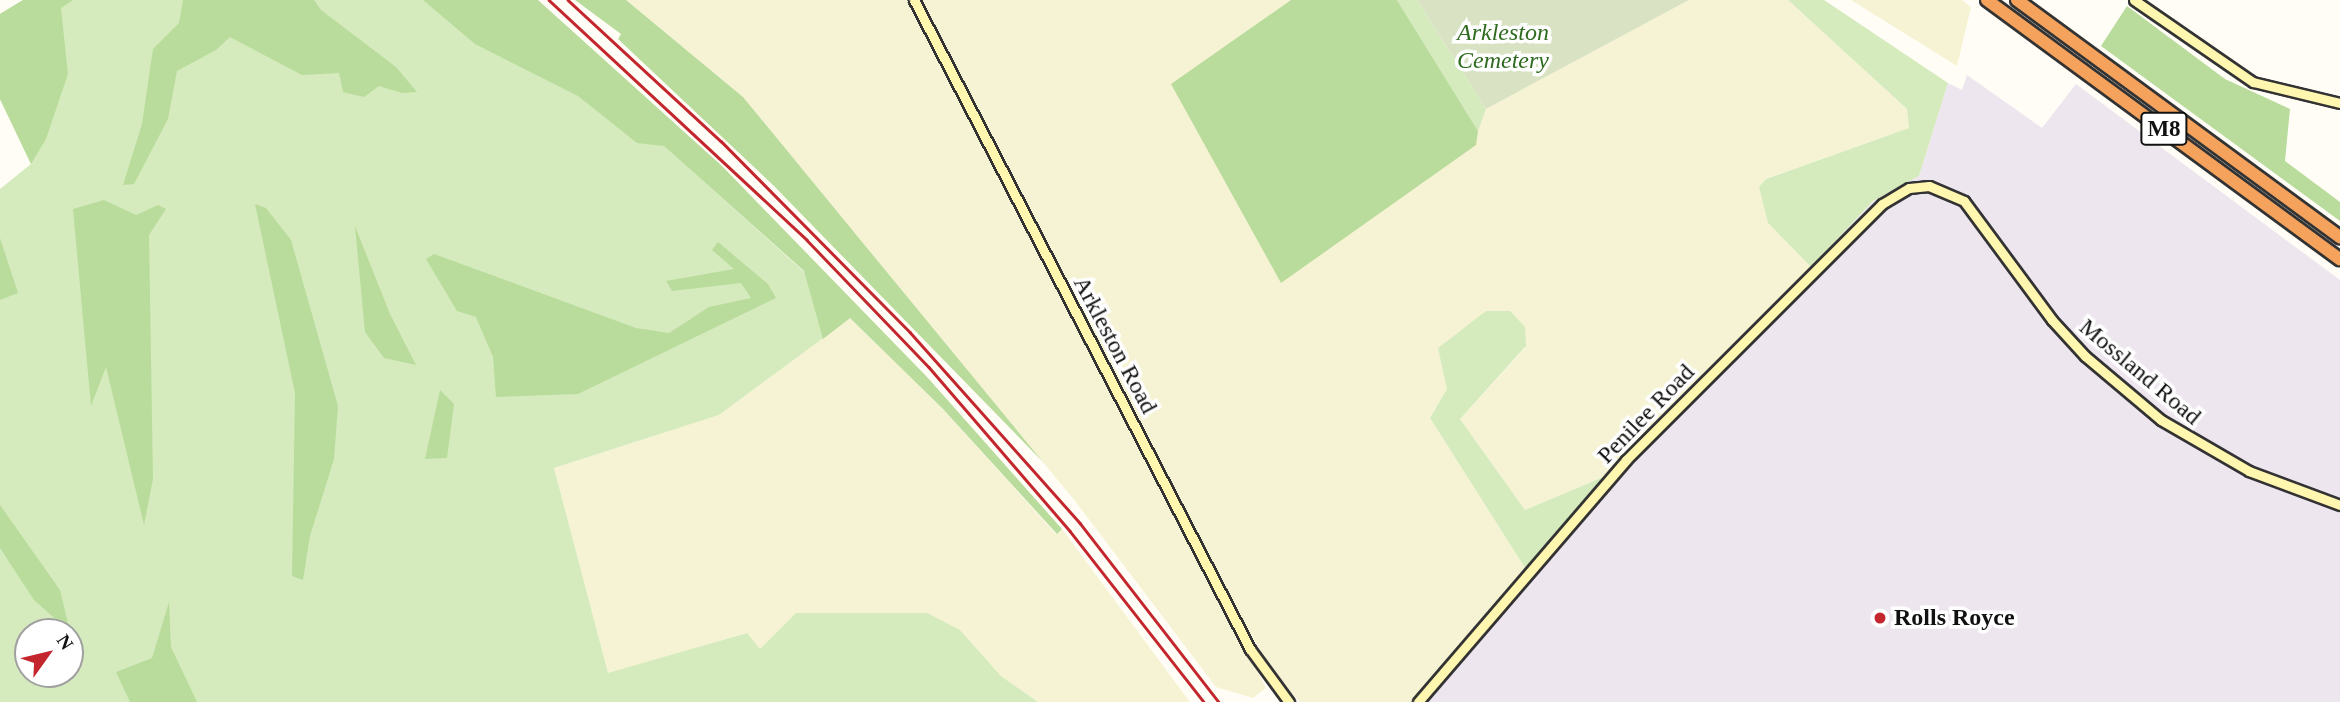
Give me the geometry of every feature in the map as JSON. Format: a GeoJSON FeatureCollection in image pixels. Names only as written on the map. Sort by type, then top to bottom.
{"type":"FeatureCollection","features":[{"type":"Feature","properties":{"kind":"highway","name":"M8"},"geometry":{"type":"LineString","coordinates":[[1987,0],[2340,259]]}},
{"type":"Feature","properties":{"kind":"highway","name":"M8"},"geometry":{"type":"LineString","coordinates":[[2017,0],[2340,237]]}},
{"type":"Feature","properties":{"kind":"street","name":"Arkleston Road"},"geometry":{"type":"LineString","coordinates":[[914,0],[1250,649],[1289,702]]}},
{"type":"Feature","properties":{"kind":"street"},"geometry":{"type":"LineString","coordinates":[[2134,0],[2253,82],[2340,103]]}},
{"type":"Feature","properties":{"kind":"street","name":"Mossland Road"},"geometry":{"type":"LineString","coordinates":[[1928,186],[1964,201],[2052,320],[2085,356],[2161,420],[2249,471],[2340,505]]}},
{"type":"Feature","properties":{"kind":"street","name":"Penilee Road"},"geometry":{"type":"LineString","coordinates":[[1418,702],[1626,460],[1686,397],[1882,204],[1909,188],[1928,186]]}},
{"type":"Feature","properties":{"kind":"shaded area"},"geometry":{"type":"Polygon","coordinates":[[[626,0],[910,0],[1266,688],[1253,698],[1216,687],[1075,501],[743,97],[626,0]]]}},
{"type":"Feature","properties":{"kind":"shaded area"},"geometry":{"type":"Polygon","coordinates":[[[919,0],[1291,0],[1171,85],[1479,119],[1486,109],[1689,0],[1788,0],[1907,109],[1909,128],[1765,179],[1768,223],[1811,267],[1608,475],[1525,510],[1460,419],[1526,347],[1447,389],[1430,418],[1527,571],[1411,702],[1300,702],[1276,676],[1248,630],[919,0]]]}},
{"type":"Feature","properties":{"kind":"shaded area"},"geometry":{"type":"Polygon","coordinates":[[[1851,0],[1962,0],[1971,7],[1957,66],[1851,0]]]}},
{"type":"Feature","properties":{"kind":"shaded area"},"geometry":{"type":"Polygon","coordinates":[[[1967,75],[2042,128],[2076,84],[2340,280],[2340,702],[1428,702],[1633,458],[1811,267],[1873,201],[1919,176],[1948,83],[1962,90],[1967,75]]]}},
{"type":"Feature","properties":{"kind":"shaded area"},"geometry":{"type":"Polygon","coordinates":[[[850,318],[939,405],[1056,534],[1062,529],[1190,702],[1038,702],[1001,676],[960,630],[760,649],[746,633],[608,674],[554,468],[719,415],[850,318]]]}},
{"type":"Feature","properties":{"kind":"green space"},"geometry":{"type":"Polygon","coordinates":[[[23,0],[448,0],[600,88],[853,316],[719,415],[554,468],[608,673],[747,633],[760,649],[796,613],[927,613],[960,630],[1001,676],[1038,702],[0,702],[0,189],[31,164],[0,99],[0,14],[23,0]]]}},
{"type":"Feature","properties":{"kind":"green space"},"geometry":{"type":"Polygon","coordinates":[[[23,0],[73,0],[61,8],[68,74],[46,139],[31,164],[0,99],[0,14],[23,0]]]}},
{"type":"Feature","properties":{"kind":"green space"},"geometry":{"type":"Polygon","coordinates":[[[183,0],[314,0],[321,10],[396,67],[417,92],[402,93],[379,86],[364,97],[343,92],[339,73],[302,75],[230,37],[216,50],[177,71],[168,119],[134,184],[123,185],[142,124],[153,49],[179,23],[183,0]]]}},
{"type":"Feature","properties":{"kind":"green space"},"geometry":{"type":"Polygon","coordinates":[[[423,0],[538,0],[722,166],[928,378],[1062,529],[1057,534],[942,408],[850,318],[823,339],[804,271],[664,146],[637,143],[578,96],[475,44],[423,0]]]}},
{"type":"Feature","properties":{"kind":"green space"},"geometry":{"type":"Polygon","coordinates":[[[575,0],[626,0],[743,97],[1043,462],[773,185],[618,39],[621,34],[575,0]]]}},
{"type":"Feature","properties":{"kind":"green space"},"geometry":{"type":"Polygon","coordinates":[[[1291,0],[1397,0],[1478,131],[1476,145],[1281,283],[1171,84],[1291,0]]]}},
{"type":"Feature","properties":{"kind":"green space"},"geometry":{"type":"Polygon","coordinates":[[[1397,0],[1417,0],[1486,109],[1478,131],[1397,0]]]}},
{"type":"Feature","properties":{"kind":"green space","name":"Arkleston Cemetery"},"geometry":{"type":"Polygon","coordinates":[[[1417,0],[1689,0],[1486,109],[1417,0]]]}},
{"type":"Feature","properties":{"kind":"green space"},"geometry":{"type":"Polygon","coordinates":[[[1788,0],[1824,0],[1948,83],[1919,176],[1873,201],[1811,267],[1768,223],[1759,187],[1766,179],[1909,128],[1907,109],[1788,0]]]}},
{"type":"Feature","properties":{"kind":"green space"},"geometry":{"type":"Polygon","coordinates":[[[2127,6],[2225,79],[2290,109],[2285,161],[2340,202],[2340,221],[2101,46],[2127,6]]]}},
{"type":"Feature","properties":{"kind":"green space"},"geometry":{"type":"Polygon","coordinates":[[[104,200],[136,215],[158,205],[166,209],[149,235],[153,479],[144,525],[106,367],[91,406],[73,209],[104,200]]]}},
{"type":"Feature","properties":{"kind":"green space"},"geometry":{"type":"Polygon","coordinates":[[[255,204],[266,208],[291,240],[338,406],[334,459],[310,536],[303,580],[292,576],[295,393],[255,204]]]}},
{"type":"Feature","properties":{"kind":"green space"},"geometry":{"type":"Polygon","coordinates":[[[355,226],[390,314],[416,365],[384,358],[365,332],[355,226]]]}},
{"type":"Feature","properties":{"kind":"green space"},"geometry":{"type":"Polygon","coordinates":[[[0,238],[18,293],[0,300],[0,238]]]}},
{"type":"Feature","properties":{"kind":"green space"},"geometry":{"type":"Polygon","coordinates":[[[718,242],[768,284],[776,298],[578,394],[496,397],[493,357],[476,317],[457,311],[426,259],[434,254],[636,328],[669,333],[709,307],[751,298],[741,283],[672,291],[666,281],[734,269],[712,250],[718,242]]]}},
{"type":"Feature","properties":{"kind":"green space"},"geometry":{"type":"Polygon","coordinates":[[[1486,311],[1510,311],[1525,327],[1526,346],[1460,419],[1525,510],[1608,475],[1527,571],[1430,418],[1447,389],[1438,348],[1486,311]]]}},
{"type":"Feature","properties":{"kind":"green space"},"geometry":{"type":"Polygon","coordinates":[[[440,390],[454,404],[447,458],[425,459],[440,390]]]}},
{"type":"Feature","properties":{"kind":"green space"},"geometry":{"type":"Polygon","coordinates":[[[0,505],[60,590],[67,618],[54,618],[34,600],[0,548],[0,505]]]}},
{"type":"Feature","properties":{"kind":"green space"},"geometry":{"type":"Polygon","coordinates":[[[169,602],[171,647],[197,702],[130,702],[116,672],[152,658],[169,602]]]}},
{"type":"Feature","properties":{"kind":"railway"},"geometry":{"type":"LineString","coordinates":[[549,0],[807,240],[929,367],[1070,531],[1204,702]]}},
{"type":"Feature","properties":{"kind":"railway"},"geometry":{"type":"LineString","coordinates":[[568,0],[721,141],[910,332],[1080,523],[1219,702]]}},
{"type":"Feature","properties":{"kind":"place","name":"Rolls Royce"},"geometry":{"type":"Point","coordinates":[1880,618]}}]}
